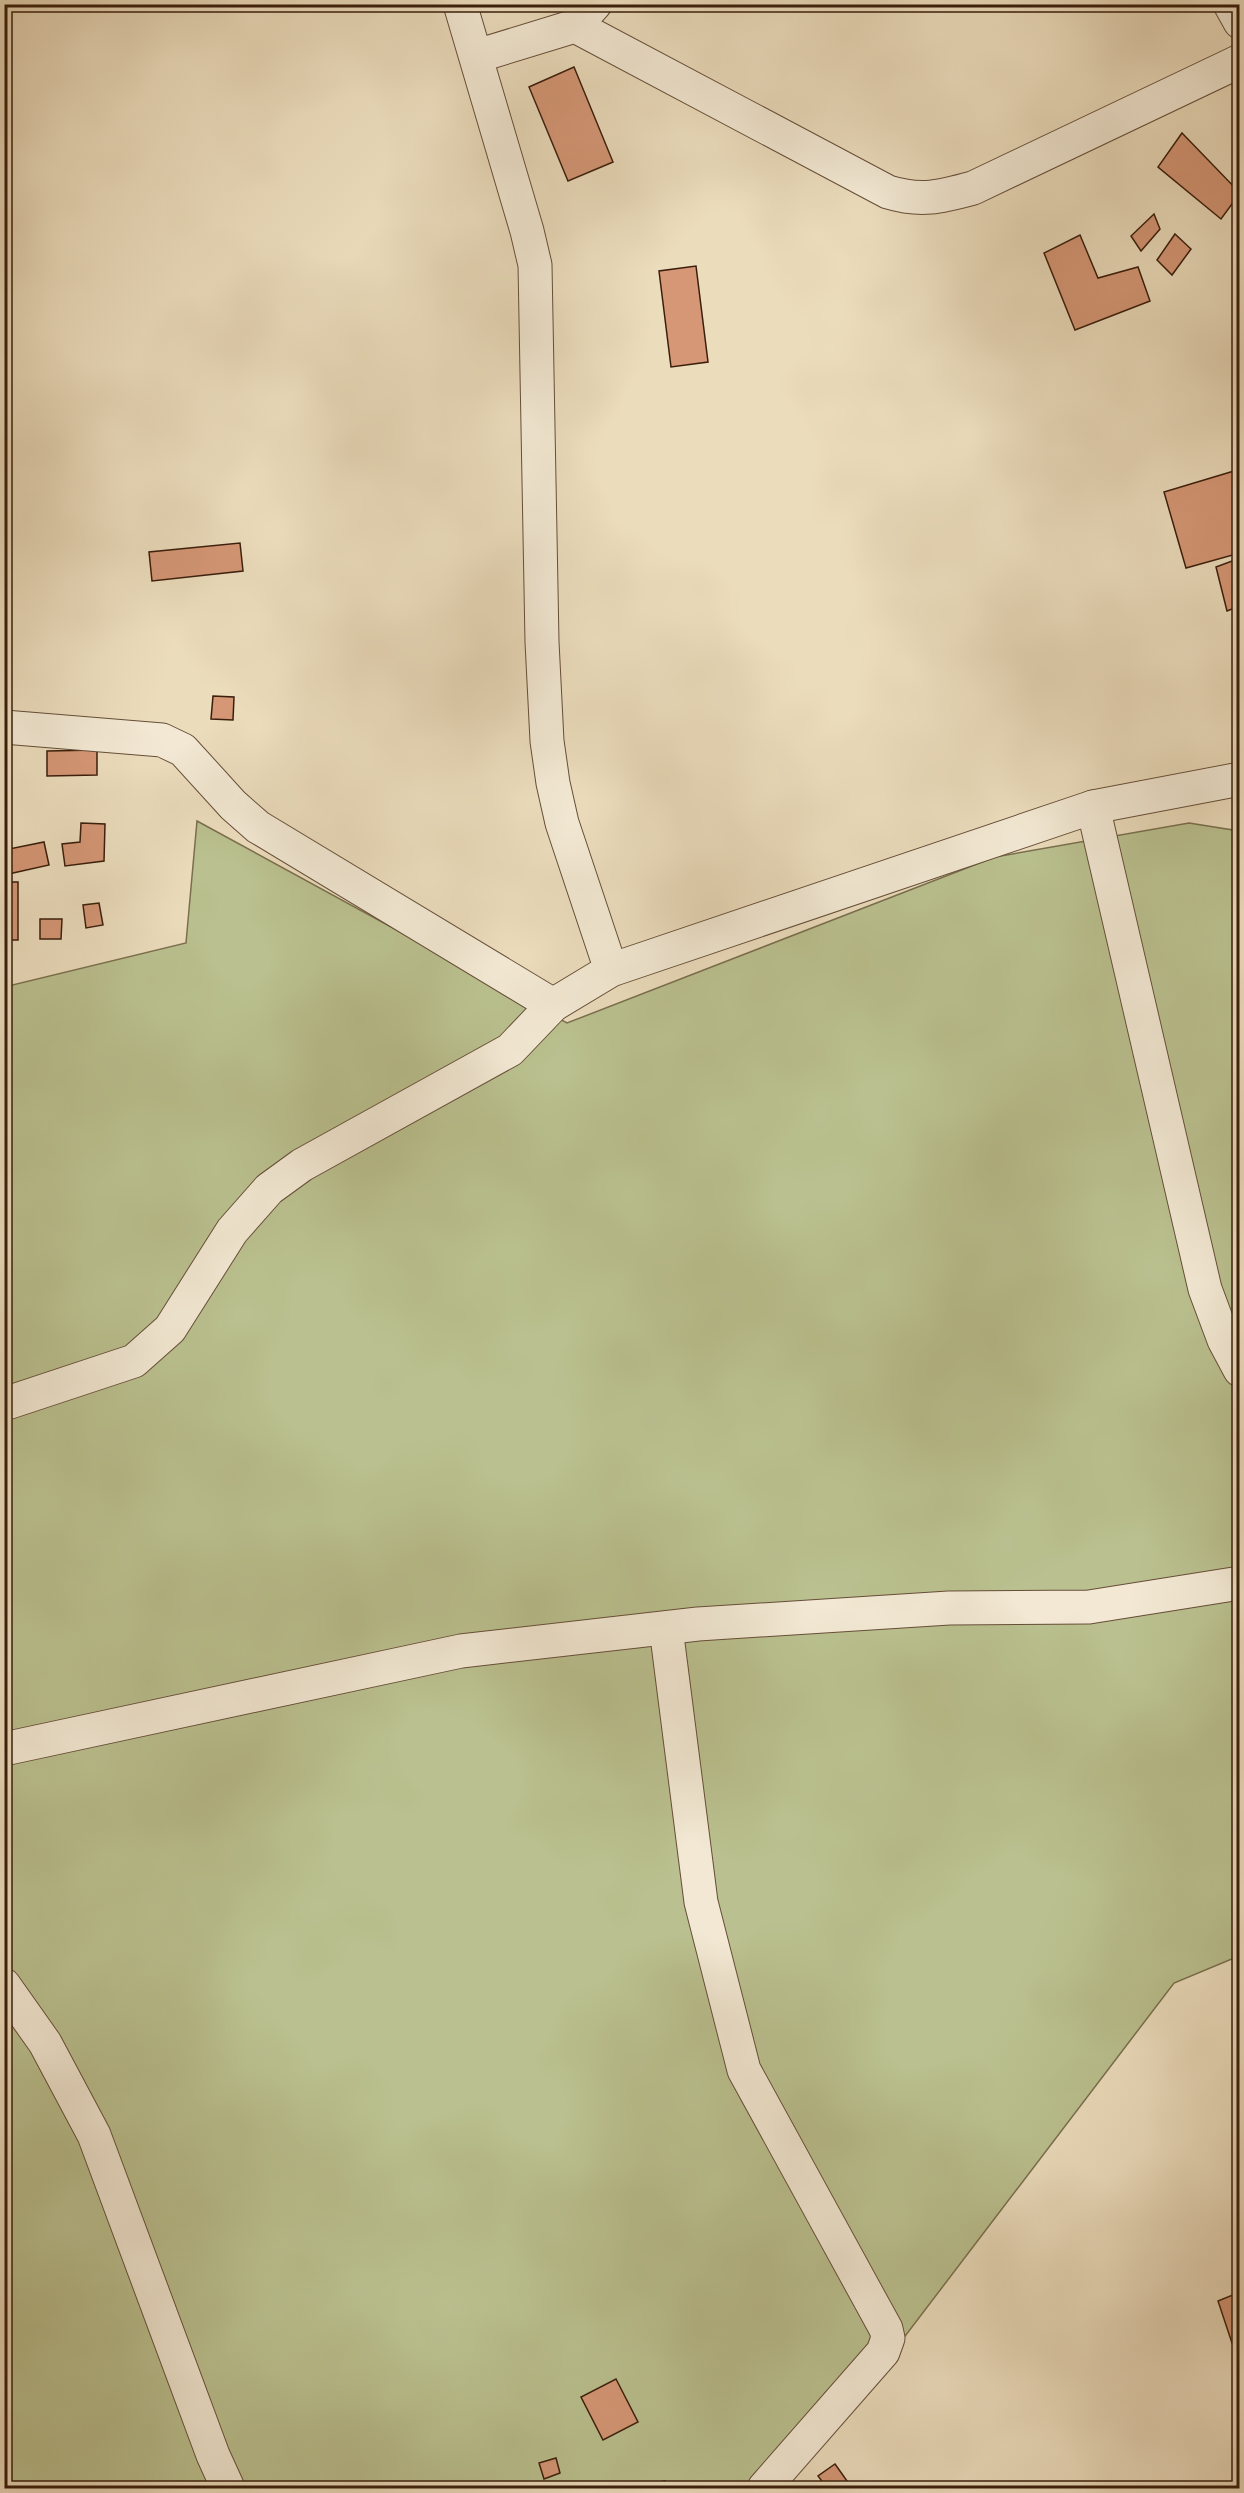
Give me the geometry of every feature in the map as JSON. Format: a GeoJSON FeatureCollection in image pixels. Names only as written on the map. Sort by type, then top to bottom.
{"type":"FeatureCollection","features":[{"type":"Feature","properties":{"kind":"street"},"geometry":{"type":"LineString","coordinates":[[460,4],[527,231],[534,265],[542,642],[547,741],[562,823],[611,969]]}},
{"type":"Feature","properties":{"kind":"street"},"geometry":{"type":"LineString","coordinates":[[1230,4],[1239,22]]}},
{"type":"Feature","properties":{"kind":"street"},"geometry":{"type":"LineString","coordinates":[[477,56],[585,15],[888,192],[910,199],[936,198],[973,188],[1239,61]]}},
{"type":"Feature","properties":{"kind":"street"},"geometry":{"type":"LineString","coordinates":[[4,727],[162,740],[183,750],[233,805],[258,827],[553,1005]]}},
{"type":"Feature","properties":{"kind":"street"},"geometry":{"type":"LineString","coordinates":[[4,1404],[134,1361],[170,1329],[232,1231],[269,1189],[302,1165],[510,1050],[553,1005],[611,969],[1093,807],[1239,779]]}},
{"type":"Feature","properties":{"kind":"street"},"geometry":{"type":"LineString","coordinates":[[1093,807],[1205,1289],[1239,1370]]}},
{"type":"Feature","properties":{"kind":"street"},"geometry":{"type":"LineString","coordinates":[[4,1749],[461,1651],[666,1628],[949,1608],[1089,1607],[1239,1583]]}},
{"type":"Feature","properties":{"kind":"street"},"geometry":{"type":"LineString","coordinates":[[666,1628],[701,1902],[744,2070],[886,2329],[888,2338],[883,2352],[764,2488]]}},
{"type":"Feature","properties":{"kind":"street"},"geometry":{"type":"LineString","coordinates":[[4,1986],[45,2043],[94,2135],[213,2455],[228,2488]]}},
{"type":"Feature","properties":{"kind":"green space"},"geometry":{"type":"Polygon","coordinates":[[[197,821],[567,1023],[995,857],[1189,823],[1239,831],[1239,1956],[1174,1983],[896,2348],[754,2488],[5,2488],[4,987],[186,943],[197,821]]]}},
{"type":"Feature","properties":{"kind":"building"},"geometry":{"type":"Polygon","coordinates":[[[574,67],[613,162],[568,181],[529,87],[574,67]]]}},
{"type":"Feature","properties":{"kind":"building"},"geometry":{"type":"Polygon","coordinates":[[[1182,133],[1240,193],[1221,219],[1158,167],[1182,133]]]}},
{"type":"Feature","properties":{"kind":"building"},"geometry":{"type":"Polygon","coordinates":[[[1154,214],[1160,229],[1141,251],[1131,236],[1154,214]]]}},
{"type":"Feature","properties":{"kind":"building"},"geometry":{"type":"Polygon","coordinates":[[[1175,234],[1191,249],[1172,275],[1157,260],[1175,234]]]}},
{"type":"Feature","properties":{"kind":"building"},"geometry":{"type":"Polygon","coordinates":[[[1080,235],[1098,278],[1138,267],[1150,301],[1075,330],[1044,253],[1080,235]]]}},
{"type":"Feature","properties":{"kind":"building"},"geometry":{"type":"Polygon","coordinates":[[[696,266],[708,362],[671,367],[659,271],[696,266]]]}},
{"type":"Feature","properties":{"kind":"building"},"geometry":{"type":"Polygon","coordinates":[[[1234,471],[1240,489],[1240,553],[1186,568],[1164,492],[1234,471]]]}},
{"type":"Feature","properties":{"kind":"building"},"geometry":{"type":"Polygon","coordinates":[[[240,543],[243,571],[152,581],[149,552],[240,543]]]}},
{"type":"Feature","properties":{"kind":"building"},"geometry":{"type":"Polygon","coordinates":[[[1240,558],[1240,606],[1227,611],[1216,567],[1240,558]]]}},
{"type":"Feature","properties":{"kind":"building"},"geometry":{"type":"Polygon","coordinates":[[[213,696],[234,697],[233,720],[211,719],[213,696]]]}},
{"type":"Feature","properties":{"kind":"building"},"geometry":{"type":"Polygon","coordinates":[[[97,750],[97,775],[47,776],[47,751],[97,750]]]}},
{"type":"Feature","properties":{"kind":"building"},"geometry":{"type":"Polygon","coordinates":[[[81,823],[105,824],[104,861],[65,866],[62,844],[80,842],[81,823]]]}},
{"type":"Feature","properties":{"kind":"building"},"geometry":{"type":"Polygon","coordinates":[[[44,842],[49,865],[4,875],[4,850],[44,842]]]}},
{"type":"Feature","properties":{"kind":"building"},"geometry":{"type":"Polygon","coordinates":[[[4,882],[18,882],[18,940],[4,940],[4,882]]]}},
{"type":"Feature","properties":{"kind":"building"},"geometry":{"type":"Polygon","coordinates":[[[99,903],[103,925],[86,928],[83,905],[99,903]]]}},
{"type":"Feature","properties":{"kind":"building"},"geometry":{"type":"Polygon","coordinates":[[[40,919],[62,919],[61,939],[40,939],[40,919]]]}},
{"type":"Feature","properties":{"kind":"building"},"geometry":{"type":"Polygon","coordinates":[[[1240,2292],[1240,2364],[1239,2364],[1218,2301],[1240,2292]]]}},
{"type":"Feature","properties":{"kind":"building"},"geometry":{"type":"Polygon","coordinates":[[[616,2379],[638,2422],[603,2440],[581,2397],[616,2379]]]}},
{"type":"Feature","properties":{"kind":"building"},"geometry":{"type":"Polygon","coordinates":[[[556,2458],[560,2473],[544,2479],[539,2463],[556,2458]]]}},
{"type":"Feature","properties":{"kind":"building"},"geometry":{"type":"Polygon","coordinates":[[[835,2464],[852,2488],[827,2488],[818,2476],[835,2464]]]}},
{"type":"Feature","properties":{"kind":"building"},"geometry":{"type":"Polygon","coordinates":[[[665,2481],[667,2488],[647,2488],[646,2485],[665,2481]]]}}]}
